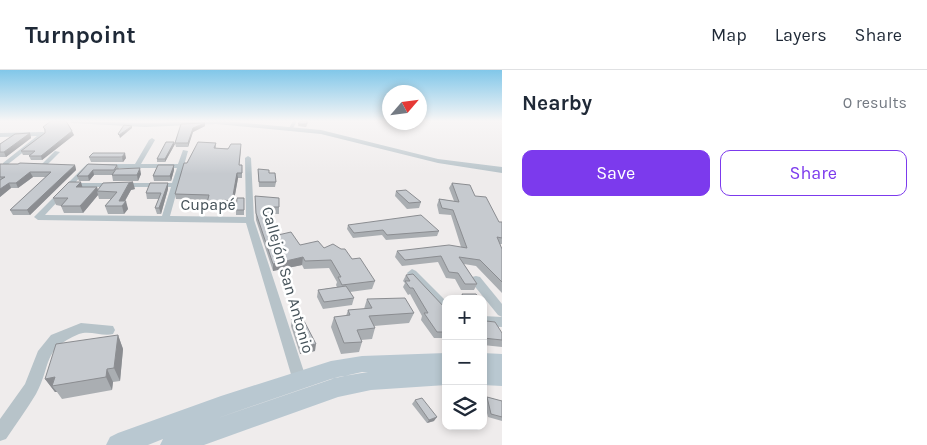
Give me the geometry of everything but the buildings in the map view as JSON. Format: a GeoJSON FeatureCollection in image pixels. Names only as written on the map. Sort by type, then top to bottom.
{"type":"FeatureCollection","features":[{"type":"Feature","properties":{"kind":"main road"},"geometry":{"type":"LineString","coordinates":[[118,445],[221,406],[331,370],[362,364],[442,361]]}},
{"type":"Feature","properties":{"kind":"main road"},"geometry":{"type":"LineString","coordinates":[[487,361],[502,362]]}},
{"type":"Feature","properties":{"kind":"main road"},"geometry":{"type":"LineString","coordinates":[[172,445],[338,387],[412,377],[442,376]]}},
{"type":"Feature","properties":{"kind":"main road"},"geometry":{"type":"LineString","coordinates":[[487,376],[502,376]]}},
{"type":"Feature","properties":{"kind":"street"},"geometry":{"type":"LineString","coordinates":[[14,165],[5,168],[38,138]]}},
{"type":"Feature","properties":{"kind":"street"},"geometry":{"type":"LineString","coordinates":[[347,138],[438,161],[502,170]]}},
{"type":"Feature","properties":{"kind":"street"},"geometry":{"type":"LineString","coordinates":[[137,166],[152,140]]}},
{"type":"Feature","properties":{"kind":"street"},"geometry":{"type":"LineString","coordinates":[[165,219],[185,151]]}},
{"type":"Feature","properties":{"kind":"street"},"geometry":{"type":"LineString","coordinates":[[43,166],[58,152]]}},
{"type":"Feature","properties":{"kind":"street","name":"Callejón San Antonio"},"geometry":{"type":"LineString","coordinates":[[248,158],[250,220],[300,381]]}},
{"type":"Feature","properties":{"kind":"street"},"geometry":{"type":"LineString","coordinates":[[33,165],[52,166]]}},
{"type":"Feature","properties":{"kind":"street"},"geometry":{"type":"LineString","coordinates":[[79,166],[180,166]]}},
{"type":"Feature","properties":{"kind":"street"},"geometry":{"type":"LineString","coordinates":[[68,185],[87,166]]}},
{"type":"Feature","properties":{"kind":"street"},"geometry":{"type":"LineString","coordinates":[[68,185],[175,185]]}},
{"type":"Feature","properties":{"kind":"street","name":"Cupapé"},"geometry":{"type":"LineString","coordinates":[[68,185],[38,217],[250,220]]}},
{"type":"Feature","properties":{"kind":"street"},"geometry":{"type":"LineString","coordinates":[[412,273],[432,292],[442,305]]}},
{"type":"Feature","properties":{"kind":"street"},"geometry":{"type":"LineString","coordinates":[[476,280],[502,312]]}},
{"type":"Feature","properties":{"kind":"street"},"geometry":{"type":"LineString","coordinates":[[487,321],[502,322]]}},
{"type":"Feature","properties":{"kind":"street"},"geometry":{"type":"LineString","coordinates":[[0,433],[31,388],[43,355],[56,339],[81,328],[109,330]]}}]}
